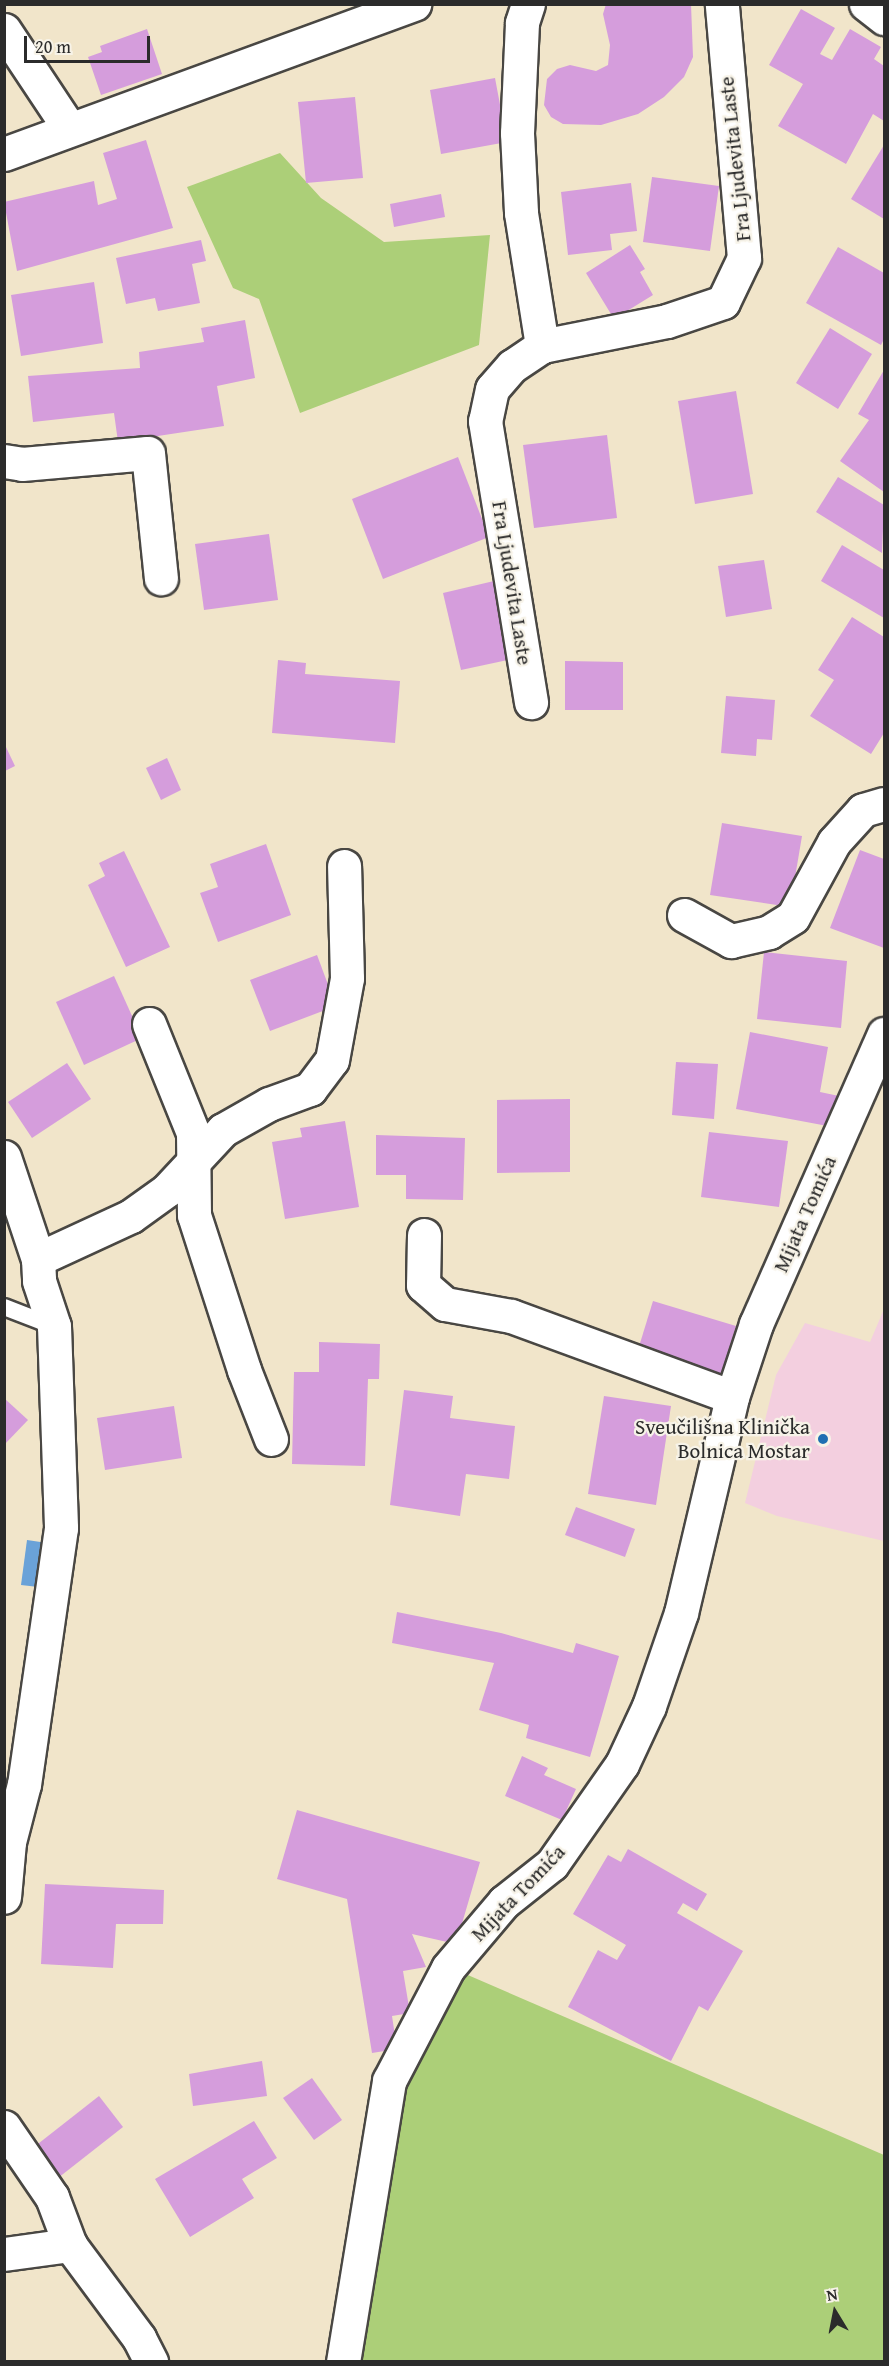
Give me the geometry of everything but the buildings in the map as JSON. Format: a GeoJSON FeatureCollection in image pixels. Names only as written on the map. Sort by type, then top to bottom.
{"type":"FeatureCollection","features":[{"type":"Feature","properties":{"kind":"street"},"geometry":{"type":"LineString","coordinates":[[4,154],[367,13],[414,4]]}},
{"type":"Feature","properties":{"kind":"street"},"geometry":{"type":"LineString","coordinates":[[528,4],[522,23],[517,133],[521,213],[542,346]]}},
{"type":"Feature","properties":{"kind":"street","name":"Fra Ljudevita Laste"},"geometry":{"type":"LineString","coordinates":[[531,702],[485,421],[492,389],[512,366],[542,346],[667,321],[723,302],[744,258],[722,4]]}},
{"type":"Feature","properties":{"kind":"street"},"geometry":{"type":"LineString","coordinates":[[866,4],[885,18]]}},
{"type":"Feature","properties":{"kind":"street"},"geometry":{"type":"LineString","coordinates":[[4,30],[69,128]]}},
{"type":"Feature","properties":{"kind":"street"},"geometry":{"type":"LineString","coordinates":[[4,461],[22,464],[148,453],[161,578]]}},
{"type":"Feature","properties":{"kind":"street"},"geometry":{"type":"LineString","coordinates":[[684,915],[731,941],[769,932],[793,917],[834,842],[863,810],[885,804]]}},
{"type":"Feature","properties":{"kind":"street"},"geometry":{"type":"LineString","coordinates":[[38,1259],[131,1216],[167,1190],[223,1130],[269,1104],[310,1089],[332,1060],[347,978],[344,866]]}},
{"type":"Feature","properties":{"kind":"street"},"geometry":{"type":"LineString","coordinates":[[149,1024],[193,1133],[194,1215],[244,1370],[271,1439]]}},
{"type":"Feature","properties":{"kind":"street","name":"Mijata Tomića"},"geometry":{"type":"LineString","coordinates":[[343,2361],[389,2081],[448,1968],[504,1902],[552,1864],[622,1764],[650,1706],[681,1613],[732,1397],[756,1324],[885,1035]]}},
{"type":"Feature","properties":{"kind":"street"},"geometry":{"type":"LineString","coordinates":[[4,1157],[38,1259],[39,1281],[54,1326],[61,1528],[31,1744],[9,1842],[4,1897]]}},
{"type":"Feature","properties":{"kind":"street"},"geometry":{"type":"LineString","coordinates":[[424,1235],[423,1285],[445,1304],[511,1316],[732,1397]]}},
{"type":"Feature","properties":{"kind":"street"},"geometry":{"type":"LineString","coordinates":[[4,2127],[52,2197],[70,2245],[139,2338],[151,2361]]}},
{"type":"Feature","properties":{"kind":"street"},"geometry":{"type":"LineString","coordinates":[[4,2254],[70,2245]]}},
{"type":"Feature","properties":{"kind":"lane"},"geometry":{"type":"LineString","coordinates":[[4,1307],[54,1326]]}},
{"type":"Feature","properties":{"kind":"shaded area","name":"Sveučilišna Klinička Bolnica Mostar"},"geometry":{"type":"Polygon","coordinates":[[[884,1309],[884,1541],[777,1516],[745,1503],[776,1375],[805,1323],[870,1342],[884,1309]]]}},
{"type":"Feature","properties":{"kind":"green space"},"geometry":{"type":"Polygon","coordinates":[[[280,153],[321,198],[384,242],[490,235],[479,345],[300,413],[259,299],[233,288],[187,187],[280,153]]]}},
{"type":"Feature","properties":{"kind":"green space"},"geometry":{"type":"Polygon","coordinates":[[[447,1966],[884,2155],[884,2361],[343,2362],[389,2081],[447,1966]]]}},
{"type":"Feature","properties":{"kind":"water"},"geometry":{"type":"Polygon","coordinates":[[[27,1540],[54,1544],[47,1588],[21,1585],[27,1540]]]}},
{"type":"Feature","properties":{"kind":"place","name":"Sveučilišna Klinička Bolnica Mostar"},"geometry":{"type":"Point","coordinates":[823,1439]}}]}
